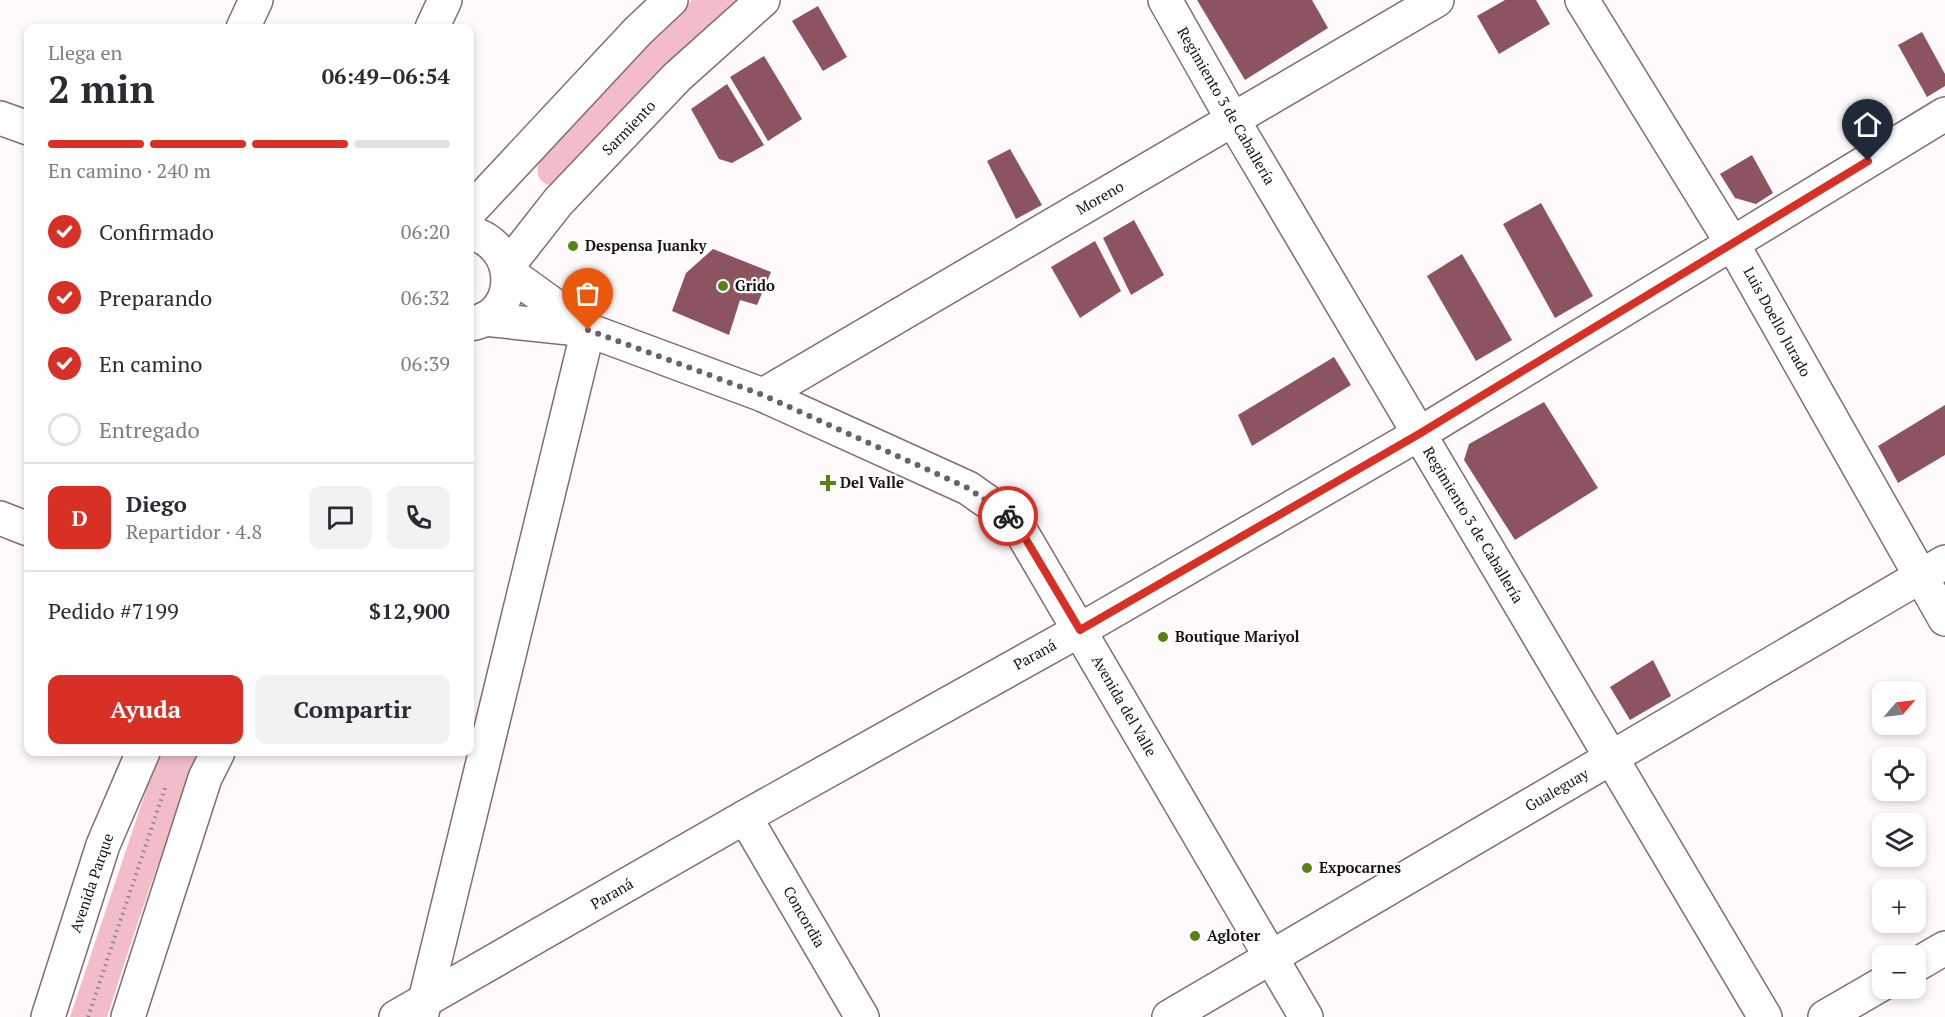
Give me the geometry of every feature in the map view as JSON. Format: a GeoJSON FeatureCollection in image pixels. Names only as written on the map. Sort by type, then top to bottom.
{"type":"FeatureCollection","features":[{"type":"Feature","properties":{"kind":"street"},"geometry":{"type":"LineString","coordinates":[[245,24],[256,0]]}},
{"type":"Feature","properties":{"kind":"street"},"geometry":{"type":"LineString","coordinates":[[434,24],[445,0]]}},
{"type":"Feature","properties":{"kind":"street"},"geometry":{"type":"LineString","coordinates":[[474,207],[638,31],[671,0]]}},
{"type":"Feature","properties":{"kind":"street","name":"Sarmiento"},"geometry":{"type":"LineString","coordinates":[[508,270],[558,202],[669,85],[763,0]]}},
{"type":"Feature","properties":{"kind":"street","name":"Regimiento 3 de Caballería"},"geometry":{"type":"LineString","coordinates":[[1165,0],[1233,120],[1765,1017]]}},
{"type":"Feature","properties":{"kind":"street","name":"Moreno"},"geometry":{"type":"LineString","coordinates":[[763,395],[1437,0]]}},
{"type":"Feature","properties":{"kind":"street","name":"Luis Doello Jurado"},"geometry":{"type":"LineString","coordinates":[[1582,0],[1933,569],[1945,618]]}},
{"type":"Feature","properties":{"kind":"street","name":"Paraná"},"geometry":{"type":"LineString","coordinates":[[396,1017],[427,1012],[745,817],[1080,630],[1419,434],[1945,114]]}},
{"type":"Feature","properties":{"kind":"street"},"geometry":{"type":"LineString","coordinates":[[0,118],[24,127]]}},
{"type":"Feature","properties":{"kind":"street"},"geometry":{"type":"LineString","coordinates":[[474,234],[493,244],[503,257],[508,270],[508,289],[501,303],[491,315],[475,324]]}},
{"type":"Feature","properties":{"kind":"street"},"geometry":{"type":"LineString","coordinates":[[508,270],[588,330]]}},
{"type":"Feature","properties":{"kind":"street"},"geometry":{"type":"LineString","coordinates":[[475,324],[588,330]]}},
{"type":"Feature","properties":{"kind":"street"},"geometry":{"type":"LineString","coordinates":[[427,1012],[588,330]]}},
{"type":"Feature","properties":{"kind":"street","name":"Avenida del Valle"},"geometry":{"type":"LineString","coordinates":[[588,330],[763,395],[968,488],[1015,521],[1306,1017]]}},
{"type":"Feature","properties":{"kind":"street"},"geometry":{"type":"LineString","coordinates":[[0,518],[24,527]]}},
{"type":"Feature","properties":{"kind":"street","name":"Gualeguay"},"geometry":{"type":"LineString","coordinates":[[1169,1017],[1933,569]]}},
{"type":"Feature","properties":{"kind":"street","name":"Avenida Parque"},"geometry":{"type":"LineString","coordinates":[[48,1017],[103,845],[141,756]]}},
{"type":"Feature","properties":{"kind":"street"},"geometry":{"type":"LineString","coordinates":[[128,1017],[205,778],[216,756]]}},
{"type":"Feature","properties":{"kind":"street","name":"Concordia"},"geometry":{"type":"LineString","coordinates":[[745,817],[862,1017]]}},
{"type":"Feature","properties":{"kind":"street"},"geometry":{"type":"LineString","coordinates":[[1926,959],[1945,948]]}},
{"type":"Feature","properties":{"kind":"street"},"geometry":{"type":"LineString","coordinates":[[1825,1017],[1872,990]]}},
{"type":"Feature","properties":{"kind":"path"},"geometry":{"type":"LineString","coordinates":[[88,1017],[165,786]]}},
{"type":"Feature","properties":{"kind":"shaded area"},"geometry":{"type":"Polygon","coordinates":[[[692,0],[742,0],[555,187],[544,183],[538,173],[540,158],[649,40],[692,0]]]}},
{"type":"Feature","properties":{"kind":"shaded area"},"geometry":{"type":"Polygon","coordinates":[[[159,756],[202,756],[163,850],[107,1017],[70,1017],[159,756]]]}},
{"type":"Feature","properties":{"kind":"building"},"geometry":{"type":"Polygon","coordinates":[[[1197,0],[1312,0],[1328,28],[1245,80],[1197,0]]]}},
{"type":"Feature","properties":{"kind":"building"},"geometry":{"type":"Polygon","coordinates":[[[1505,0],[1536,0],[1550,24],[1499,54],[1477,16],[1505,0]]]}},
{"type":"Feature","properties":{"kind":"building"},"geometry":{"type":"Polygon","coordinates":[[[818,6],[847,57],[823,71],[792,21],[818,6]]]}},
{"type":"Feature","properties":{"kind":"building"},"geometry":{"type":"Polygon","coordinates":[[[1922,32],[1945,74],[1945,86],[1927,97],[1898,45],[1922,32]]]}},
{"type":"Feature","properties":{"kind":"building"},"geometry":{"type":"Polygon","coordinates":[[[764,56],[802,119],[768,141],[730,77],[764,56]]]}},
{"type":"Feature","properties":{"kind":"building"},"geometry":{"type":"Polygon","coordinates":[[[727,84],[764,145],[732,163],[719,159],[691,109],[727,84]]]}},
{"type":"Feature","properties":{"kind":"building"},"geometry":{"type":"Polygon","coordinates":[[[1010,149],[1042,205],[1016,219],[987,161],[1010,149]]]}},
{"type":"Feature","properties":{"kind":"building"},"geometry":{"type":"Polygon","coordinates":[[[1752,155],[1773,193],[1756,204],[1735,198],[1720,174],[1752,155]]]}},
{"type":"Feature","properties":{"kind":"building"},"geometry":{"type":"Polygon","coordinates":[[[1541,203],[1593,296],[1555,318],[1503,224],[1541,203]]]}},
{"type":"Feature","properties":{"kind":"building"},"geometry":{"type":"Polygon","coordinates":[[[1134,220],[1164,275],[1131,295],[1103,238],[1134,220]]]}},
{"type":"Feature","properties":{"kind":"building"},"geometry":{"type":"Polygon","coordinates":[[[1095,241],[1121,291],[1080,318],[1051,267],[1095,241]]]}},
{"type":"Feature","properties":{"kind":"building","name":"Grido"},"geometry":{"type":"Polygon","coordinates":[[[713,249],[771,272],[757,305],[740,300],[729,335],[672,311],[686,273],[713,249]]]}},
{"type":"Feature","properties":{"kind":"building"},"geometry":{"type":"Polygon","coordinates":[[[1462,254],[1512,340],[1476,361],[1427,276],[1462,254]]]}},
{"type":"Feature","properties":{"kind":"building"},"geometry":{"type":"Polygon","coordinates":[[[1334,357],[1351,385],[1252,446],[1238,415],[1334,357]]]}},
{"type":"Feature","properties":{"kind":"building"},"geometry":{"type":"Polygon","coordinates":[[[1544,402],[1598,488],[1515,540],[1464,460],[1469,444],[1544,402]]]}},
{"type":"Feature","properties":{"kind":"building"},"geometry":{"type":"Polygon","coordinates":[[[1945,405],[1945,455],[1898,483],[1878,446],[1945,405]]]}},
{"type":"Feature","properties":{"kind":"building"},"geometry":{"type":"Polygon","coordinates":[[[1653,660],[1671,696],[1630,720],[1610,687],[1653,660]]]}},
{"type":"Feature","properties":{"kind":"way so far"},"geometry":{"type":"LineString","coordinates":[[588,330],[763,395],[968,488],[1008,516]]}},
{"type":"Feature","properties":{"kind":"place","name":"Despensa Juanky"},"geometry":{"type":"Point","coordinates":[573,246]}},
{"type":"Feature","properties":{"kind":"place","name":"Grido"},"geometry":{"type":"Point","coordinates":[723,286]}},
{"type":"Feature","properties":{"kind":"place","name":"Del Valle"},"geometry":{"type":"Point","coordinates":[828,483]}},
{"type":"Feature","properties":{"kind":"place","name":"Boutique Mariyol"},"geometry":{"type":"Point","coordinates":[1163,637]}},
{"type":"Feature","properties":{"kind":"place","name":"Expocarnes"},"geometry":{"type":"Point","coordinates":[1307,868]}},
{"type":"Feature","properties":{"kind":"place","name":"Agloter"},"geometry":{"type":"Point","coordinates":[1195,936]}},
{"type":"Feature","properties":{"kind":"route"},"geometry":{"type":"LineString","coordinates":[[1008,516],[1015,521],[1080,630],[1419,434],[1868,161]]}}]}
